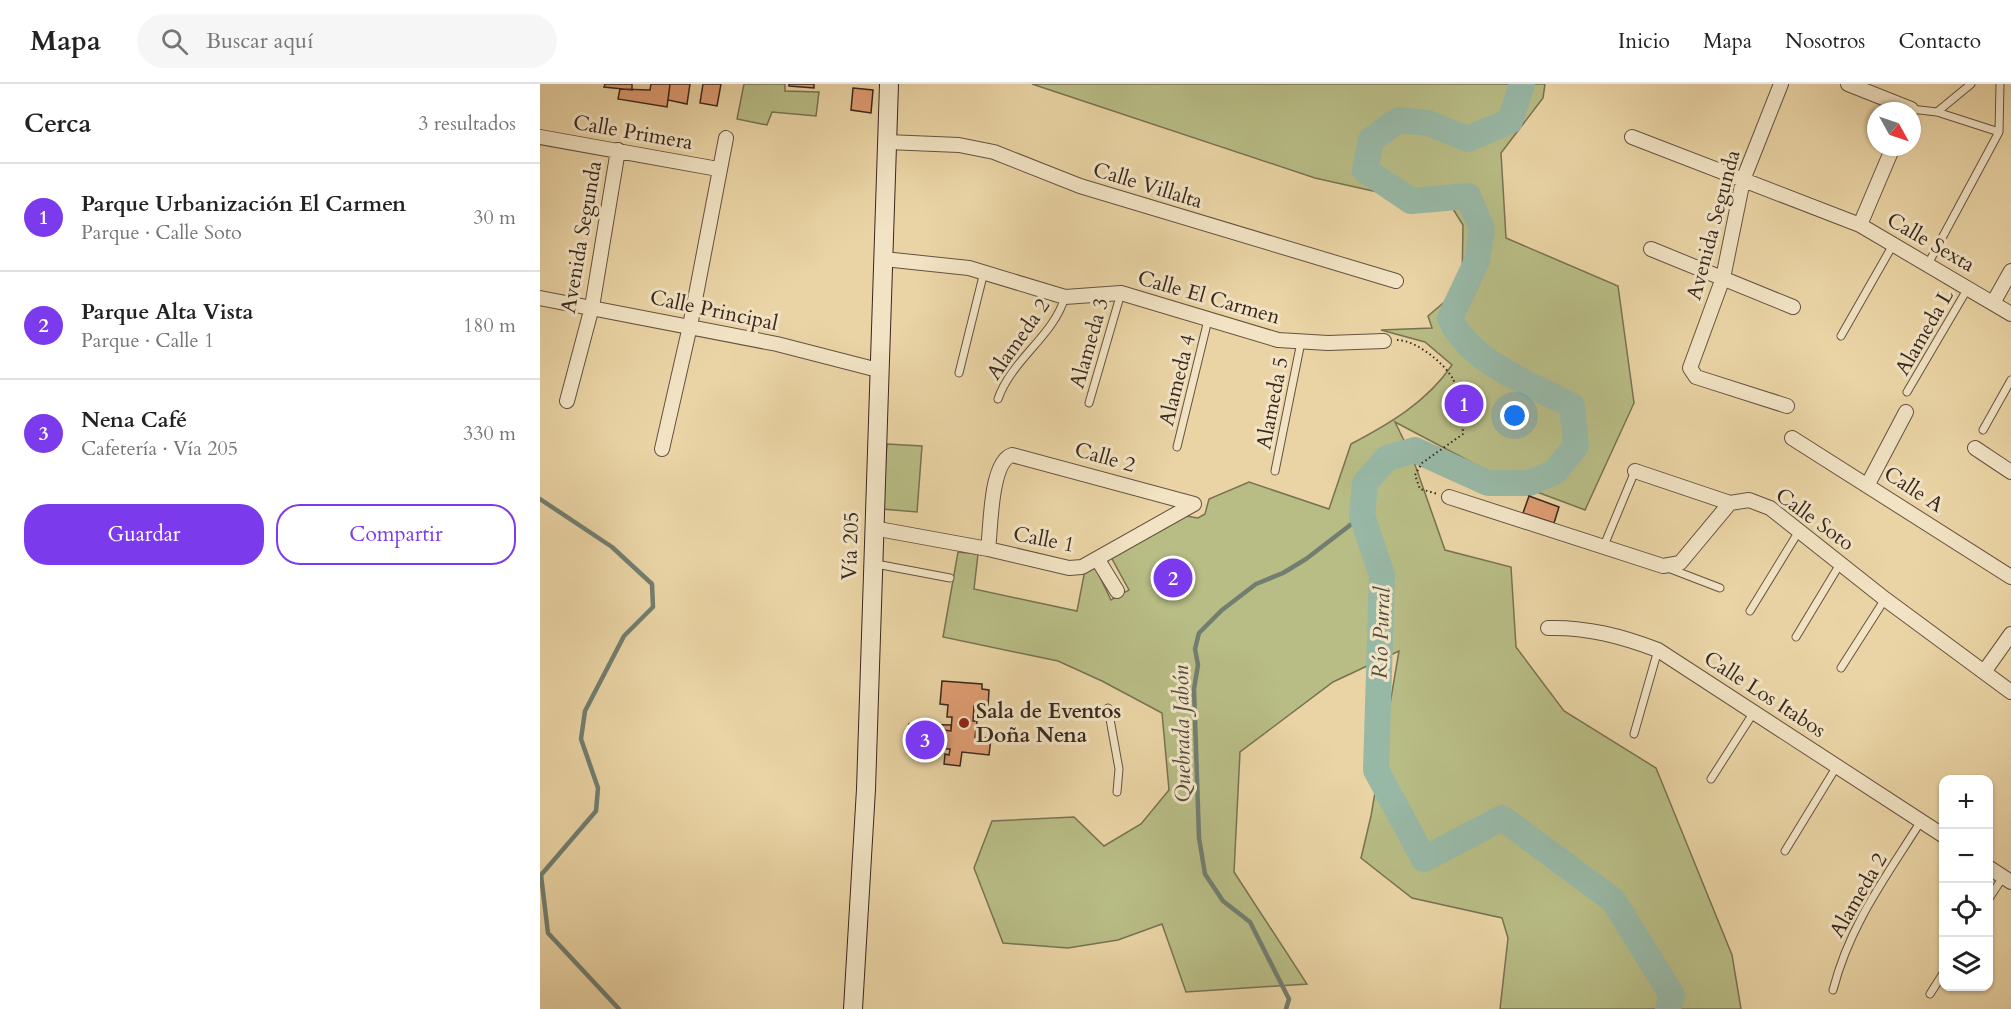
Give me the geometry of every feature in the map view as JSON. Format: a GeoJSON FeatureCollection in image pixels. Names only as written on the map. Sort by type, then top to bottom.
{"type":"FeatureCollection","features":[{"type":"Feature","properties":{"kind":"main road","name":"Vía 205"},"geometry":{"type":"LineString","coordinates":[[853,1009],[866,789],[889,84]]}},
{"type":"Feature","properties":{"kind":"street","name":"Avenida Segunda"},"geometry":{"type":"LineString","coordinates":[[1781,84],[1743,180],[1723,278],[1690,368],[1696,376],[1787,406]]}},
{"type":"Feature","properties":{"kind":"street"},"geometry":{"type":"LineString","coordinates":[[1848,84],[1891,102]]}},
{"type":"Feature","properties":{"kind":"street","name":"Calle Primera"},"geometry":{"type":"LineString","coordinates":[[540,137],[718,169]]}},
{"type":"Feature","properties":{"kind":"street","name":"Calle Sexta"},"geometry":{"type":"LineString","coordinates":[[1632,137],[1860,225],[2011,314]]}},
{"type":"Feature","properties":{"kind":"street"},"geometry":{"type":"LineString","coordinates":[[662,449],[690,326],[718,169],[726,138]]}},
{"type":"Feature","properties":{"kind":"street","name":"Calle Villalta"},"geometry":{"type":"LineString","coordinates":[[887,142],[959,145],[994,152],[1080,186],[1396,281]]}},
{"type":"Feature","properties":{"kind":"street","name":"Avenida Segunda"},"geometry":{"type":"LineString","coordinates":[[567,401],[592,307],[618,150]]}},
{"type":"Feature","properties":{"kind":"street"},"geometry":{"type":"LineString","coordinates":[[1860,225],[1889,156]]}},
{"type":"Feature","properties":{"kind":"street"},"geometry":{"type":"LineString","coordinates":[[1651,249],[1793,307]]}},
{"type":"Feature","properties":{"kind":"street","name":"Calle El Carmen"},"geometry":{"type":"LineString","coordinates":[[884,259],[984,272],[1065,297],[1121,292],[1258,336],[1301,342],[1384,341]]}},
{"type":"Feature","properties":{"kind":"street"},"geometry":{"type":"LineString","coordinates":[[1993,303],[2011,271]]}},
{"type":"Feature","properties":{"kind":"street","name":"Calle Principal"},"geometry":{"type":"LineString","coordinates":[[540,298],[777,344],[878,370]]}},
{"type":"Feature","properties":{"kind":"street"},"geometry":{"type":"LineString","coordinates":[[1868,484],[1906,412]]}},
{"type":"Feature","properties":{"kind":"street","name":"Calle A"},"geometry":{"type":"LineString","coordinates":[[1792,438],[1868,484],[2011,577]]}},
{"type":"Feature","properties":{"kind":"street"},"geometry":{"type":"LineString","coordinates":[[1975,448],[2011,472]]}},
{"type":"Feature","properties":{"kind":"street","name":"Calle 2"},"geometry":{"type":"LineString","coordinates":[[988,549],[997,470],[1006,457],[1018,455],[1194,504]]}},
{"type":"Feature","properties":{"kind":"street","name":"Calle Soto"},"geometry":{"type":"LineString","coordinates":[[1635,471],[1730,503],[1749,500],[1770,508],[1885,599],[2011,692]]}},
{"type":"Feature","properties":{"kind":"street"},"geometry":{"type":"LineString","coordinates":[[1449,497],[1663,566],[1680,562],[1730,503]]}},
{"type":"Feature","properties":{"kind":"street","name":"Calle 1"},"geometry":{"type":"LineString","coordinates":[[873,528],[988,549],[1069,568],[1082,567],[1098,560],[1194,504]]}},
{"type":"Feature","properties":{"kind":"street"},"geometry":{"type":"LineString","coordinates":[[1098,560],[1117,591]]}},
{"type":"Feature","properties":{"kind":"street","name":"Calle Los Itabos"},"geometry":{"type":"LineString","coordinates":[[1548,628],[1577,628],[1600,632],[1658,650],[1939,833]]}},
{"type":"Feature","properties":{"kind":"street"},"geometry":{"type":"LineString","coordinates":[[1984,672],[2011,634]]}},
{"type":"Feature","properties":{"kind":"street"},"geometry":{"type":"LineString","coordinates":[[1993,870],[2007,879]]}},
{"type":"Feature","properties":{"kind":"lane"},"geometry":{"type":"LineString","coordinates":[[1937,112],[1971,84]]}},
{"type":"Feature","properties":{"kind":"lane"},"geometry":{"type":"LineString","coordinates":[[1928,264],[1999,132],[2000,84]]}},
{"type":"Feature","properties":{"kind":"lane"},"geometry":{"type":"LineString","coordinates":[[1921,111],[1937,112],[1999,132]]}},
{"type":"Feature","properties":{"kind":"lane"},"geometry":{"type":"LineString","coordinates":[[1841,336],[1893,243]]}},
{"type":"Feature","properties":{"kind":"lane"},"geometry":{"type":"LineString","coordinates":[[959,373],[984,272]]}},
{"type":"Feature","properties":{"kind":"lane","name":"Alameda L"},"geometry":{"type":"LineString","coordinates":[[1907,392],[1969,288]]}},
{"type":"Feature","properties":{"kind":"lane","name":"Alameda 3"},"geometry":{"type":"LineString","coordinates":[[1089,403],[1121,292]]}},
{"type":"Feature","properties":{"kind":"lane","name":"Alameda 2"},"geometry":{"type":"LineString","coordinates":[[998,399],[1005,380],[1060,314],[1065,297]]}},
{"type":"Feature","properties":{"kind":"lane","name":"Alameda 4"},"geometry":{"type":"LineString","coordinates":[[1178,447],[1208,320]]}},
{"type":"Feature","properties":{"kind":"lane","name":"Alameda 5"},"geometry":{"type":"LineString","coordinates":[[1275,471],[1301,342]]}},
{"type":"Feature","properties":{"kind":"lane"},"geometry":{"type":"LineString","coordinates":[[1983,430],[2011,380]]}},
{"type":"Feature","properties":{"kind":"lane"},"geometry":{"type":"LineString","coordinates":[[1603,548],[1635,471]]}},
{"type":"Feature","properties":{"kind":"lane"},"geometry":{"type":"LineString","coordinates":[[1750,612],[1799,531]]}},
{"type":"Feature","properties":{"kind":"lane"},"geometry":{"type":"LineString","coordinates":[[872,563],[950,579]]}},
{"type":"Feature","properties":{"kind":"lane"},"geometry":{"type":"LineString","coordinates":[[1796,637],[1840,564]]}},
{"type":"Feature","properties":{"kind":"lane"},"geometry":{"type":"LineString","coordinates":[[1663,566],[1720,588]]}},
{"type":"Feature","properties":{"kind":"lane"},"geometry":{"type":"LineString","coordinates":[[1841,668],[1885,599]]}},
{"type":"Feature","properties":{"kind":"lane"},"geometry":{"type":"LineString","coordinates":[[1634,734],[1658,650]]}},
{"type":"Feature","properties":{"kind":"lane"},"geometry":{"type":"LineString","coordinates":[[1108,708],[1119,769],[1117,792]]}},
{"type":"Feature","properties":{"kind":"lane"},"geometry":{"type":"LineString","coordinates":[[1711,779],[1754,712]]}},
{"type":"Feature","properties":{"kind":"lane"},"geometry":{"type":"LineString","coordinates":[[1785,851],[1836,766]]}},
{"type":"Feature","properties":{"kind":"lane","name":"Alameda 2"},"geometry":{"type":"LineString","coordinates":[[1833,990],[1842,955],[1853,930],[1921,820]]}},
{"type":"Feature","properties":{"kind":"lane"},"geometry":{"type":"LineString","coordinates":[[1993,895],[2007,879]]}},
{"type":"Feature","properties":{"kind":"lane"},"geometry":{"type":"LineString","coordinates":[[1930,994],[1939,980]]}},
{"type":"Feature","properties":{"kind":"path"},"geometry":{"type":"LineString","coordinates":[[1384,341],[1401,340],[1420,349],[1436,360],[1455,381],[1463,434],[1422,463],[1415,475],[1420,489],[1449,497]]}},
{"type":"Feature","properties":{"kind":"green space"},"geometry":{"type":"Polygon","coordinates":[[[744,84],[785,84],[785,91],[819,92],[816,116],[772,112],[767,125],[737,119],[744,84]]]}},
{"type":"Feature","properties":{"kind":"green space"},"geometry":{"type":"Polygon","coordinates":[[[1032,84],[1545,84],[1543,98],[1501,153],[1506,238],[1618,286],[1634,403],[1585,510],[1505,480],[1395,422],[1413,459],[1445,550],[1511,567],[1516,647],[1564,711],[1656,768],[1732,955],[1741,1009],[1500,1009],[1508,938],[1502,918],[1412,898],[1361,858],[1371,816],[1399,651],[1333,682],[1240,752],[1234,872],[1307,984],[1186,992],[1162,924],[1118,940],[1068,948],[1003,943],[974,868],[992,821],[1074,817],[1104,846],[1141,824],[1169,790],[1162,713],[1058,661],[943,637],[958,552],[978,554],[974,589],[1077,611],[1085,570],[1095,567],[1111,600],[1129,590],[1111,557],[1186,516],[1198,518],[1205,514],[1209,499],[1249,482],[1329,509],[1351,444],[1393,420],[1419,401],[1452,365],[1425,342],[1381,330],[1432,328],[1428,316],[1462,287],[1463,225],[1453,209],[1315,178],[1032,84]]]}},
{"type":"Feature","properties":{"kind":"green space"},"geometry":{"type":"Polygon","coordinates":[[[887,444],[922,446],[917,512],[882,509],[887,444]]]}},
{"type":"Feature","properties":{"kind":"building"},"geometry":{"type":"Polygon","coordinates":[[[605,84],[632,84],[632,90],[604,87],[605,84]]]}},
{"type":"Feature","properties":{"kind":"building"},"geometry":{"type":"Polygon","coordinates":[[[651,84],[670,84],[667,107],[618,99],[620,89],[650,90],[651,84]]]}},
{"type":"Feature","properties":{"kind":"building"},"geometry":{"type":"Polygon","coordinates":[[[670,84],[690,84],[687,104],[668,100],[670,84]]]}},
{"type":"Feature","properties":{"kind":"building"},"geometry":{"type":"Polygon","coordinates":[[[703,84],[721,84],[717,106],[700,103],[703,84]]]}},
{"type":"Feature","properties":{"kind":"building"},"geometry":{"type":"Polygon","coordinates":[[[789,84],[814,84],[814,88],[789,86],[789,84]]]}},
{"type":"Feature","properties":{"kind":"building"},"geometry":{"type":"Polygon","coordinates":[[[853,88],[873,90],[871,113],[851,110],[853,88]]]}},
{"type":"Feature","properties":{"kind":"building"},"geometry":{"type":"Polygon","coordinates":[[[1529,496],[1559,507],[1554,523],[1523,513],[1529,496]]]}},
{"type":"Feature","properties":{"kind":"building","name":"Sala de Eventos Doña Nena"},"geometry":{"type":"Polygon","coordinates":[[[942,681],[982,684],[982,689],[989,690],[988,707],[974,706],[973,721],[977,721],[975,737],[991,738],[989,755],[962,752],[960,766],[944,764],[945,754],[949,755],[950,749],[942,749],[943,730],[951,731],[952,717],[947,717],[948,705],[940,704],[942,681]]]}},
{"type":"Feature","properties":{"kind":"building"},"geometry":{"type":"Polygon","coordinates":[[[909,724],[951,725],[951,731],[943,730],[939,755],[908,751],[909,724]]]}},
{"type":"Feature","properties":{"kind":"waterway","name":"Río Purral"},"geometry":{"type":"LineString","coordinates":[[1522,84],[1510,121],[1468,139],[1428,123],[1398,120],[1371,140],[1365,170],[1411,201],[1468,196],[1482,229],[1477,261],[1450,318],[1459,334],[1486,359],[1520,380],[1572,406],[1576,446],[1555,472],[1529,483],[1488,483],[1415,450],[1387,458],[1365,483],[1362,516],[1382,575],[1376,770],[1424,859],[1502,818],[1613,900],[1672,995],[1668,1009]]}},
{"type":"Feature","properties":{"kind":"waterway"},"geometry":{"type":"LineString","coordinates":[[540,499],[612,547],[652,584],[653,607],[624,636],[585,711],[581,739],[598,788],[596,811],[541,875],[548,933],[619,1009]]}},
{"type":"Feature","properties":{"kind":"waterway","name":"Quebrada Jabón"},"geometry":{"type":"LineString","coordinates":[[1286,1009],[1289,999],[1250,922],[1223,901],[1205,874],[1199,838],[1194,689],[1198,665],[1195,649],[1199,633],[1222,610],[1256,584],[1283,573],[1306,559],[1362,516]]}},
{"type":"Feature","properties":{"kind":"place","name":"Parque Urbanización El Carmen"},"geometry":{"type":"Point","coordinates":[1464,404]}},
{"type":"Feature","properties":{"kind":"place","name":"Parque Alta Vista"},"geometry":{"type":"Point","coordinates":[1173,578]}},
{"type":"Feature","properties":{"kind":"place","name":"Sala de Eventos Doña Nena"},"geometry":{"type":"Point","coordinates":[964,723]}},
{"type":"Feature","properties":{"kind":"place","name":"Nena Café"},"geometry":{"type":"Point","coordinates":[925,740]}}]}
